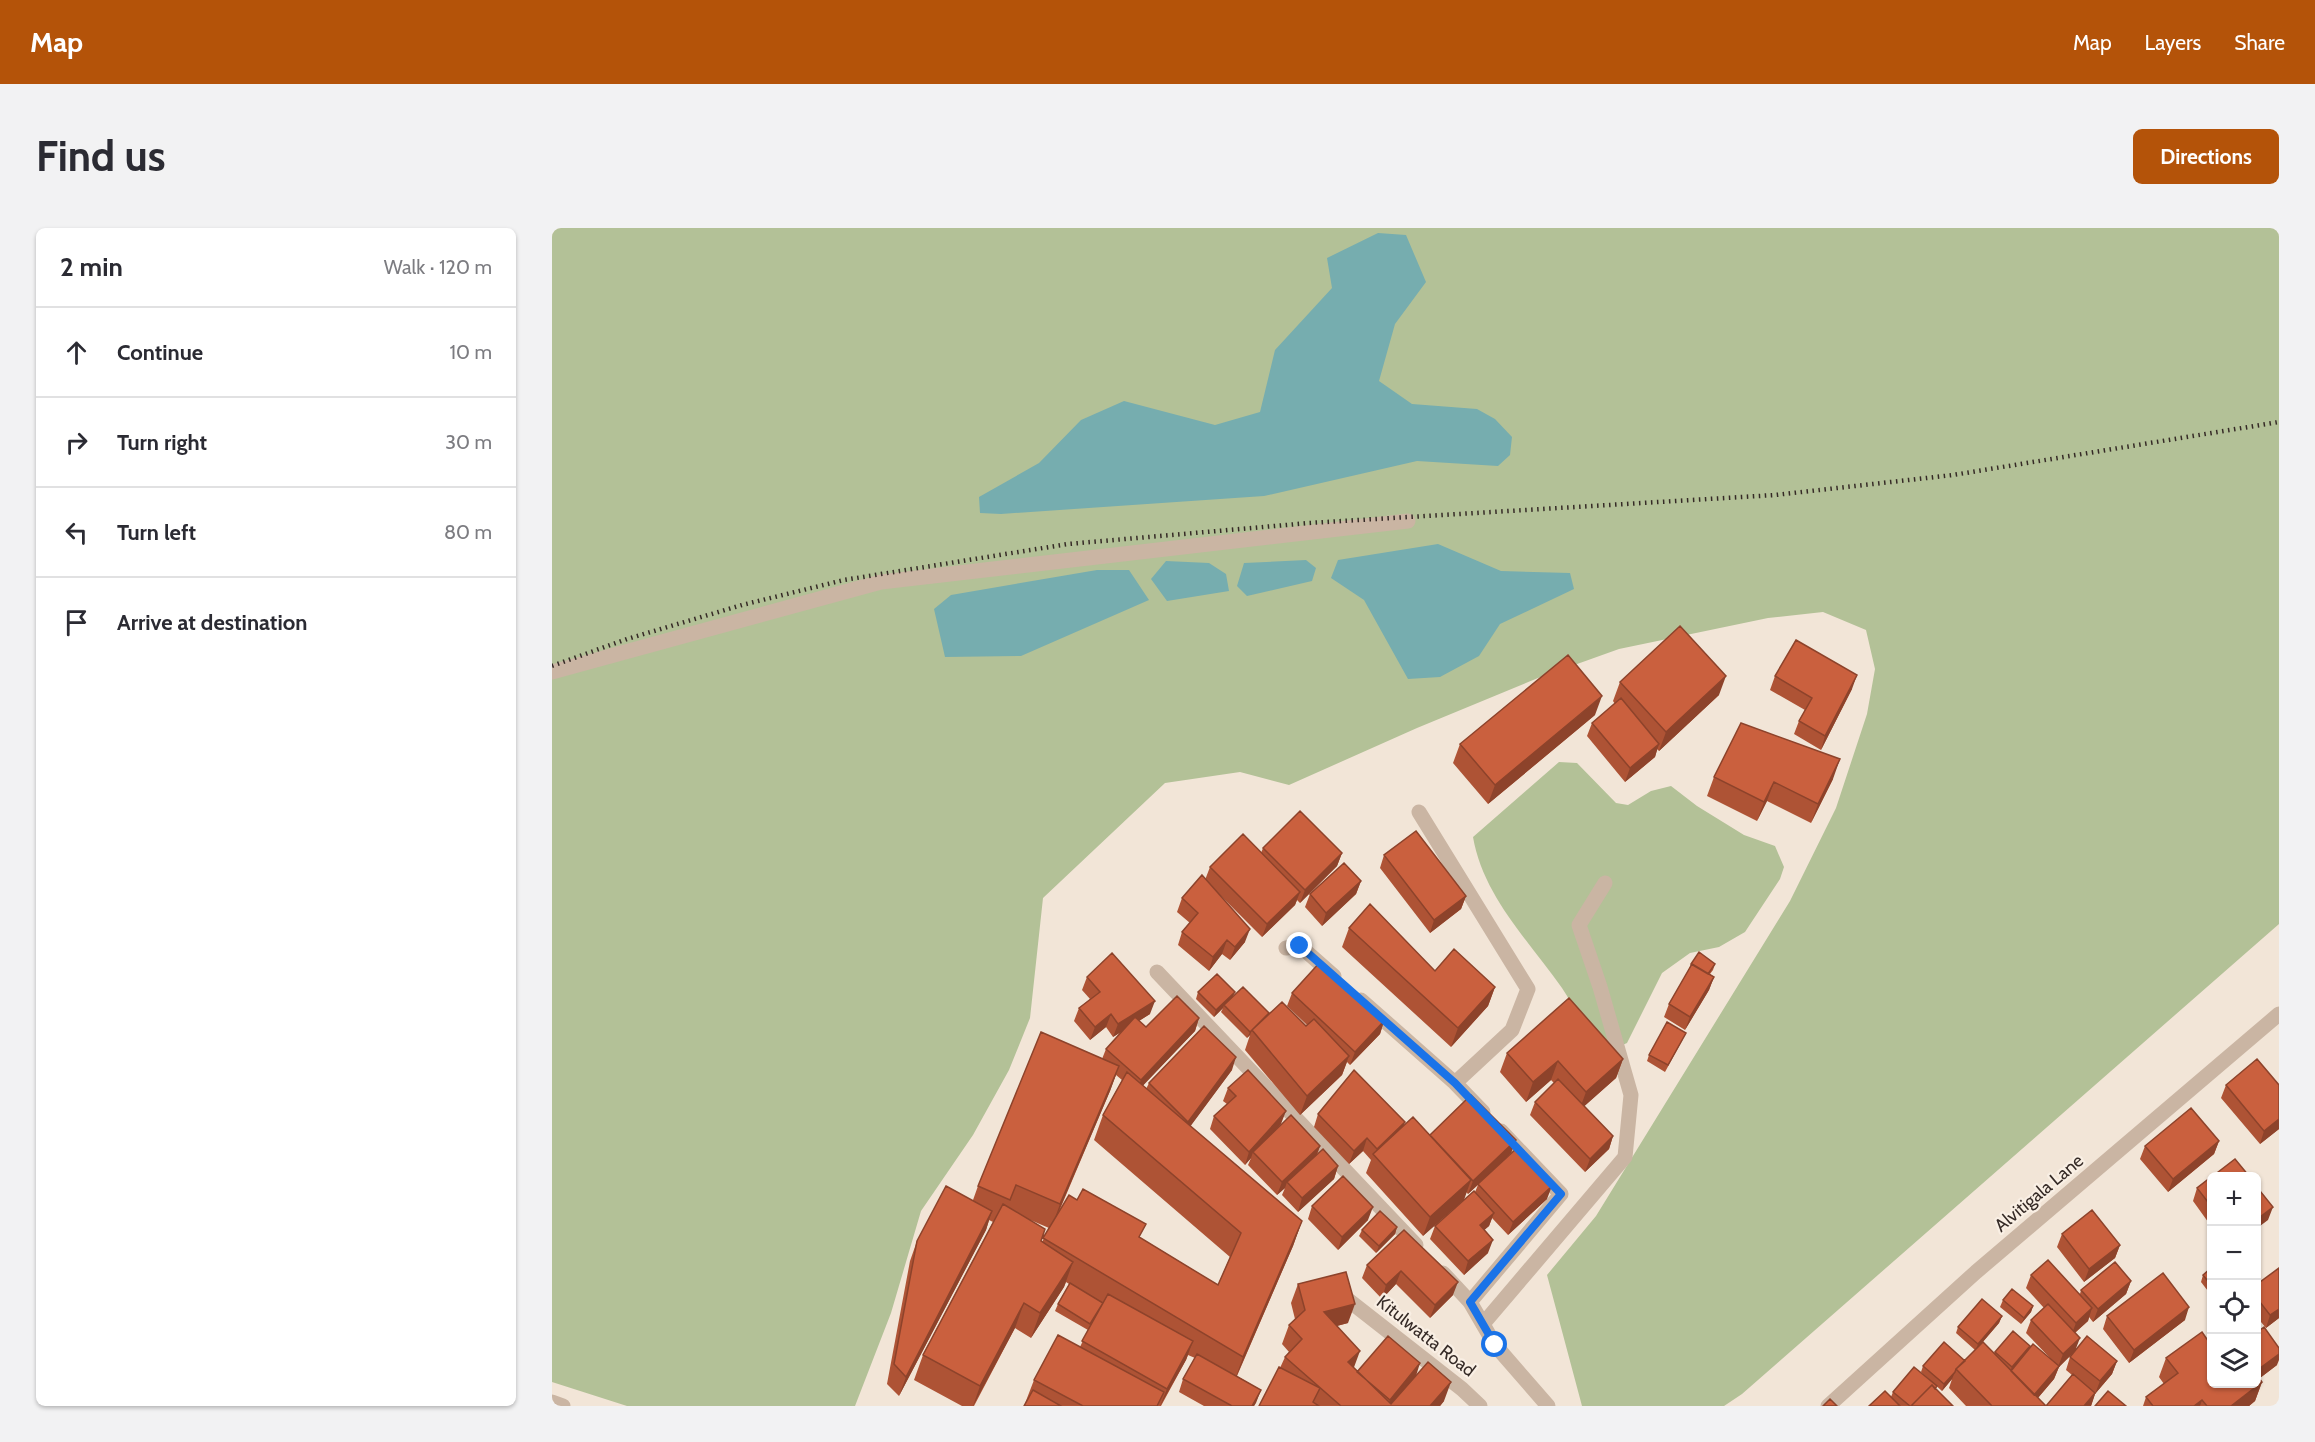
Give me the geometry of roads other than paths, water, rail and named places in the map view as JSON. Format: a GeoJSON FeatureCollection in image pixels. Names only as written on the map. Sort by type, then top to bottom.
{"type":"FeatureCollection","features":[{"type":"Feature","properties":{"kind":"street"},"geometry":{"type":"LineString","coordinates":[[552,672],[881,582],[1408,521]]}},
{"type":"Feature","properties":{"kind":"street"},"geometry":{"type":"LineString","coordinates":[[1419,812],[1528,989],[1512,1029],[1455,1083]]}},
{"type":"Feature","properties":{"kind":"street"},"geometry":{"type":"LineString","coordinates":[[1483,1324],[1625,1157],[1631,1095],[1600,987],[1579,925],[1605,883]]}},
{"type":"Feature","properties":{"kind":"street"},"geometry":{"type":"LineString","coordinates":[[1286,948],[1300,946],[1455,1083],[1561,1194],[1470,1302]]}},
{"type":"Feature","properties":{"kind":"street"},"geometry":{"type":"LineString","coordinates":[[1157,972],[1470,1302],[1495,1345],[1542,1405]]}},
{"type":"Feature","properties":{"kind":"street","name":"Alvitigala Lane"},"geometry":{"type":"LineString","coordinates":[[1828,1406],[1976,1272],[2277,1021]]}},
{"type":"Feature","properties":{"kind":"street","name":"Kitulwatta Road"},"geometry":{"type":"LineString","coordinates":[[1347,1299],[1462,1389],[1480,1406]]}},
{"type":"Feature","properties":{"kind":"street"},"geometry":{"type":"LineString","coordinates":[[552,1402],[563,1406]]}},
{"type":"Feature","properties":{"kind":"water"},"geometry":{"type":"Polygon","coordinates":[[[1378,233],[1406,235],[1426,282],[1395,324],[1379,381],[1412,404],[1477,409],[1495,419],[1512,437],[1510,455],[1498,466],[1417,461],[1264,496],[1001,514],[980,513],[979,497],[1039,463],[1081,420],[1124,401],[1215,425],[1260,412],[1275,350],[1332,288],[1327,258],[1378,233]]]}},
{"type":"Feature","properties":{"kind":"water"},"geometry":{"type":"Polygon","coordinates":[[[1438,544],[1501,571],[1570,573],[1574,589],[1500,624],[1479,656],[1440,677],[1408,679],[1364,600],[1331,578],[1338,560],[1438,544]]]}},
{"type":"Feature","properties":{"kind":"water"},"geometry":{"type":"Polygon","coordinates":[[[1306,560],[1316,568],[1312,581],[1247,596],[1237,586],[1244,563],[1306,560]]]}},
{"type":"Feature","properties":{"kind":"water"},"geometry":{"type":"Polygon","coordinates":[[[1166,561],[1209,563],[1226,574],[1229,591],[1167,601],[1151,579],[1166,561]]]}},
{"type":"Feature","properties":{"kind":"water"},"geometry":{"type":"Polygon","coordinates":[[[1097,570],[1129,570],[1149,600],[1021,656],[945,657],[934,609],[951,595],[1097,570]]]}},
{"type":"Feature","properties":{"kind":"railway"},"geometry":{"type":"LineString","coordinates":[[552,666],[627,639],[742,605],[844,580],[1068,544],[1309,523],[1775,495],[1953,475],[2279,422]]}}]}
